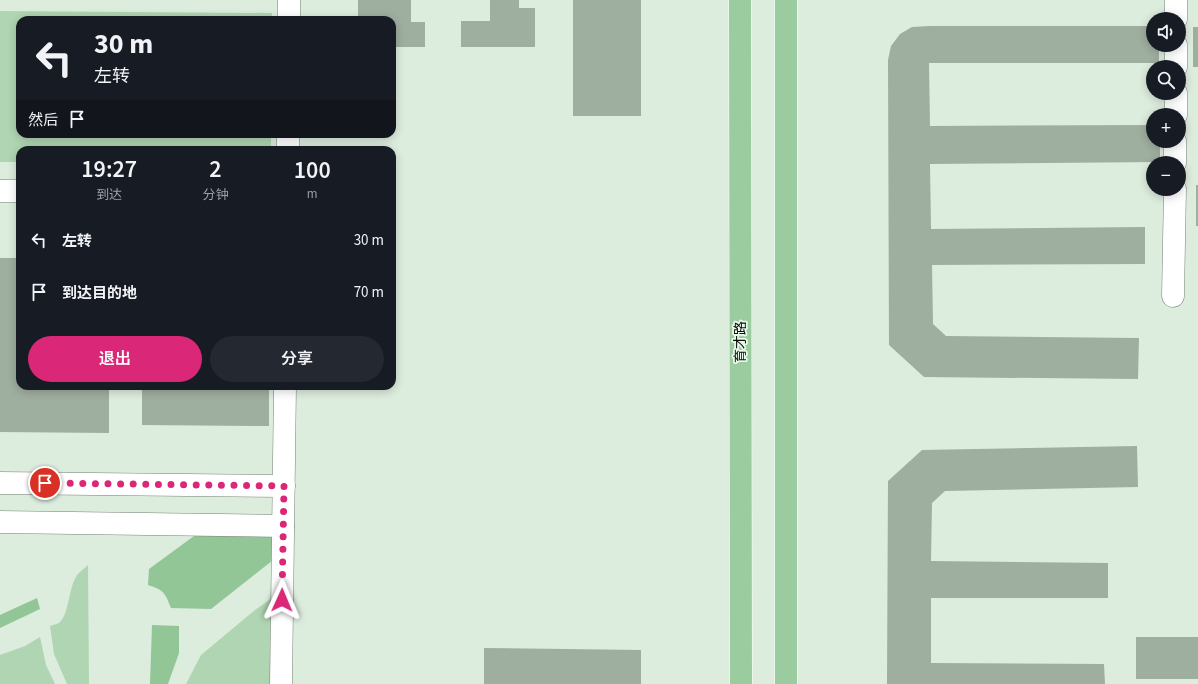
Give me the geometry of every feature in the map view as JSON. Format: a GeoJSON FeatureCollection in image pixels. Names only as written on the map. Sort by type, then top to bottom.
{"type":"FeatureCollection","features":[{"type":"Feature","properties":{"kind":"main road","name":"育才路"},"geometry":{"type":"LineString","coordinates":[[740,0],[741,684]]}},
{"type":"Feature","properties":{"kind":"main road"},"geometry":{"type":"LineString","coordinates":[[786,0],[786,684]]}},
{"type":"Feature","properties":{"kind":"lane"},"geometry":{"type":"LineString","coordinates":[[289,0],[289,16]]}},
{"type":"Feature","properties":{"kind":"lane"},"geometry":{"type":"LineString","coordinates":[[1176,0],[1176,12]]}},
{"type":"Feature","properties":{"kind":"lane"},"geometry":{"type":"LineString","coordinates":[[0,191],[16,191]]}},
{"type":"Feature","properties":{"kind":"lane"},"geometry":{"type":"LineString","coordinates":[[1173,296],[1174,196]]}},
{"type":"Feature","properties":{"kind":"lane"},"geometry":{"type":"LineString","coordinates":[[281,684],[285,390]]}},
{"type":"Feature","properties":{"kind":"lane"},"geometry":{"type":"LineString","coordinates":[[0,483],[284,486]]}},
{"type":"Feature","properties":{"kind":"lane"},"geometry":{"type":"LineString","coordinates":[[0,522],[283,526]]}},
{"type":"Feature","properties":{"kind":"green space"},"geometry":{"type":"Polygon","coordinates":[[[0,11],[272,13],[272,16],[16,16],[16,138],[271,138],[271,146],[16,146],[16,162],[0,162],[0,11]]]}},
{"type":"Feature","properties":{"kind":"green space"},"geometry":{"type":"Polygon","coordinates":[[[194,536],[270,536],[276,541],[277,557],[211,609],[171,608],[161,591],[148,585],[149,569],[194,536]]]}},
{"type":"Feature","properties":{"kind":"green space"},"geometry":{"type":"Polygon","coordinates":[[[88,565],[89,684],[67,684],[54,654],[50,626],[59,623],[63,619],[72,585],[78,574],[88,565]]]}},
{"type":"Feature","properties":{"kind":"green space"},"geometry":{"type":"Polygon","coordinates":[[[275,596],[273,684],[186,684],[201,655],[255,610],[275,596]]]}},
{"type":"Feature","properties":{"kind":"green space"},"geometry":{"type":"Polygon","coordinates":[[[37,598],[40,609],[0,628],[0,615],[37,598]]]}},
{"type":"Feature","properties":{"kind":"green space"},"geometry":{"type":"Polygon","coordinates":[[[152,625],[179,626],[179,653],[168,684],[150,684],[152,625]]]}},
{"type":"Feature","properties":{"kind":"green space"},"geometry":{"type":"Polygon","coordinates":[[[40,637],[46,665],[55,684],[0,684],[0,655],[25,646],[40,637]]]}},
{"type":"Feature","properties":{"kind":"building"},"geometry":{"type":"Polygon","coordinates":[[[358,0],[411,0],[411,22],[425,22],[425,47],[396,47],[396,16],[358,16],[358,0]]]}},
{"type":"Feature","properties":{"kind":"building"},"geometry":{"type":"Polygon","coordinates":[[[490,0],[519,0],[519,8],[535,8],[535,47],[461,47],[461,21],[490,21],[490,0]]]}},
{"type":"Feature","properties":{"kind":"building"},"geometry":{"type":"Polygon","coordinates":[[[573,0],[641,0],[641,116],[573,116],[573,0]]]}},
{"type":"Feature","properties":{"kind":"building"},"geometry":{"type":"Polygon","coordinates":[[[1146,26],[1146,52],[1159,52],[1159,60],[1146,60],[1146,63],[929,63],[930,126],[1146,125],[1146,148],[1160,148],[1160,156],[1146,156],[1146,162],[930,164],[931,229],[1145,227],[1145,264],[932,265],[933,324],[946,336],[1139,338],[1138,379],[924,377],[889,345],[888,60],[891,46],[900,34],[912,27],[1146,26]]]}},
{"type":"Feature","properties":{"kind":"building"},"geometry":{"type":"Polygon","coordinates":[[[1193,27],[1198,27],[1198,67],[1193,67],[1193,27]]]}},
{"type":"Feature","properties":{"kind":"building"},"geometry":{"type":"Polygon","coordinates":[[[1196,185],[1198,185],[1198,226],[1196,226],[1196,185]]]}},
{"type":"Feature","properties":{"kind":"building"},"geometry":{"type":"Polygon","coordinates":[[[0,258],[16,258],[16,390],[109,390],[109,433],[0,432],[0,258]]]}},
{"type":"Feature","properties":{"kind":"building"},"geometry":{"type":"Polygon","coordinates":[[[142,390],[269,390],[269,426],[142,425],[142,390]]]}},
{"type":"Feature","properties":{"kind":"building"},"geometry":{"type":"Polygon","coordinates":[[[1137,446],[1138,487],[945,491],[932,503],[931,561],[1108,563],[1108,598],[931,598],[931,663],[1104,664],[1105,684],[887,684],[888,481],[922,450],[1137,446]]]}},
{"type":"Feature","properties":{"kind":"building"},"geometry":{"type":"Polygon","coordinates":[[[1136,637],[1198,637],[1198,679],[1136,679],[1136,637]]]}},
{"type":"Feature","properties":{"kind":"building"},"geometry":{"type":"Polygon","coordinates":[[[484,648],[641,650],[641,684],[484,684],[484,648]]]}},
{"type":"Feature","properties":{"kind":"route"},"geometry":{"type":"LineString","coordinates":[[45,483],[284,486],[282,600]]}}]}
